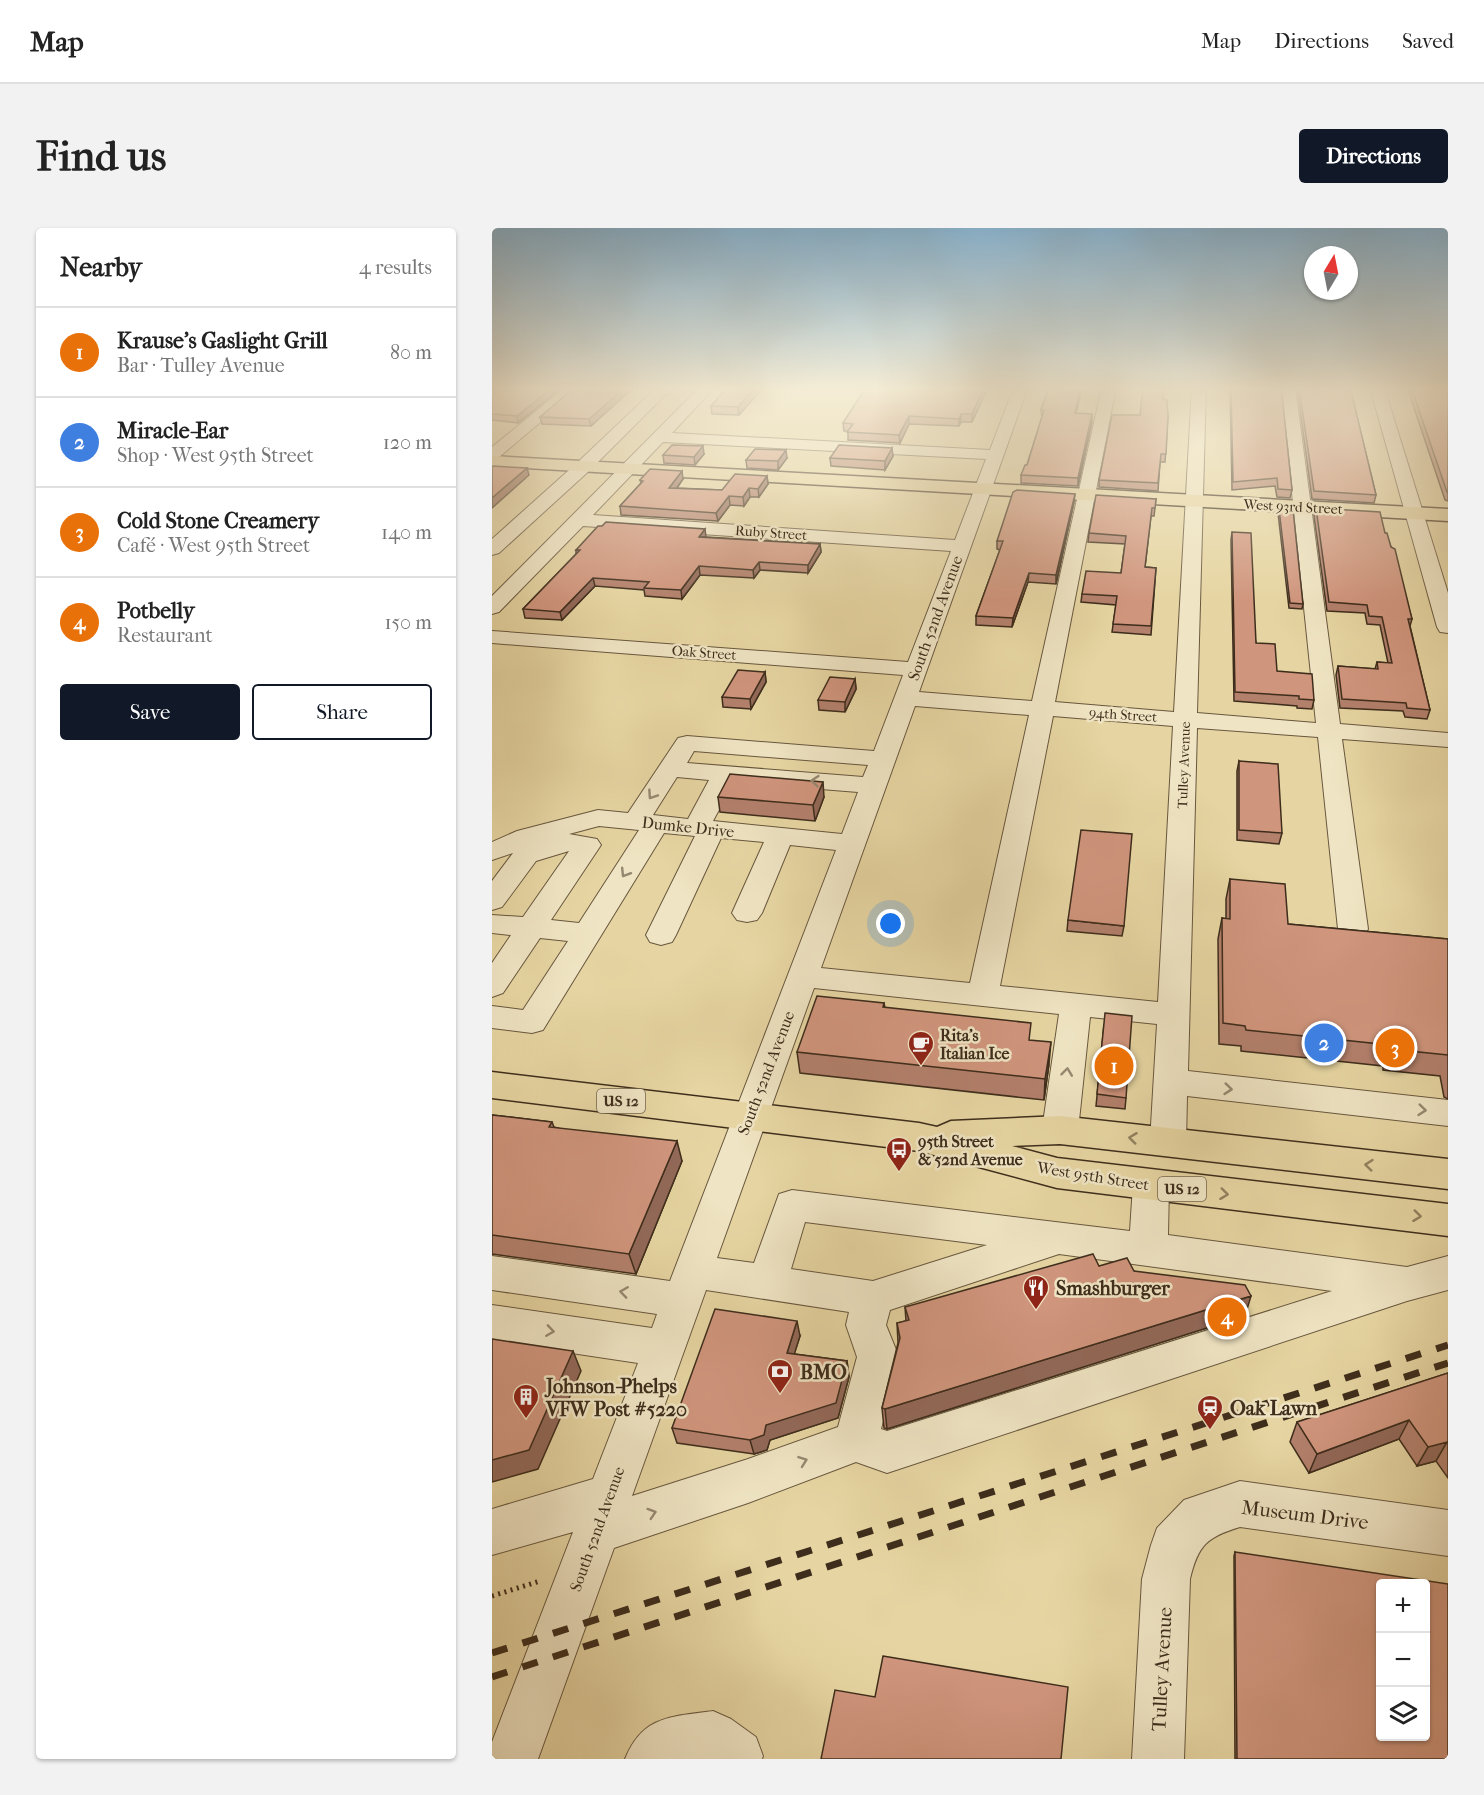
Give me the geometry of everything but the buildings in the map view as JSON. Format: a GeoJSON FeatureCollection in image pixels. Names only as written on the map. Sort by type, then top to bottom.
{"type":"FeatureCollection","features":[{"type":"Feature","properties":{"kind":"main road","name":"West 93rd Street"},"geometry":{"type":"LineString","coordinates":[[492,461],[1448,515]]}},
{"type":"Feature","properties":{"kind":"main road","name":"West 95th Street"},"geometry":{"type":"LineString","coordinates":[[492,1085],[919,1137],[1057,1173],[1448,1220]]}},
{"type":"Feature","properties":{"kind":"main road","name":"West 95th Street"},"geometry":{"type":"LineString","coordinates":[[919,1137],[1060,1130],[1448,1174]]}},
{"type":"Feature","properties":{"kind":"street"},"geometry":{"type":"LineString","coordinates":[[492,549],[592,458]]}},
{"type":"Feature","properties":{"kind":"street"},"geometry":{"type":"LineString","coordinates":[[492,608],[640,458]]}},
{"type":"Feature","properties":{"kind":"street","name":"South 52nd Avenue"},"geometry":{"type":"LineString","coordinates":[[512,1759],[995,458]]}},
{"type":"Feature","properties":{"kind":"street"},"geometry":{"type":"LineString","coordinates":[[983,995],[1095,458]]}},
{"type":"Feature","properties":{"kind":"street","name":"Tulley Avenue"},"geometry":{"type":"LineString","coordinates":[[1168,1142],[1196,458]]}},
{"type":"Feature","properties":{"kind":"street"},"geometry":{"type":"LineString","coordinates":[[1297,458],[1353,929]]}},
{"type":"Feature","properties":{"kind":"street"},"geometry":{"type":"LineString","coordinates":[[1398,458],[1448,627]]}},
{"type":"Feature","properties":{"kind":"street","name":"Ruby Street"},"geometry":{"type":"LineString","coordinates":[[580,520],[962,546]]}},
{"type":"Feature","properties":{"kind":"street","name":"Oak Street"},"geometry":{"type":"LineString","coordinates":[[492,638],[916,669]]}},
{"type":"Feature","properties":{"kind":"street","name":"94th Street"},"geometry":{"type":"LineString","coordinates":[[906,698],[1448,740]]}},
{"type":"Feature","properties":{"kind":"street"},"geometry":{"type":"LineString","coordinates":[[492,1017],[532,1022],[588,933],[670,769],[687,743],[883,759]]}},
{"type":"Feature","properties":{"kind":"street"},"geometry":{"type":"LineString","coordinates":[[670,769],[873,786]]}},
{"type":"Feature","properties":{"kind":"street"},"geometry":{"type":"LineString","coordinates":[[661,936],[726,773]]}},
{"type":"Feature","properties":{"kind":"street","name":"Dumke Drive"},"geometry":{"type":"LineString","coordinates":[[492,852],[527,837],[598,818],[852,843]]}},
{"type":"Feature","properties":{"kind":"street"},"geometry":{"type":"LineString","coordinates":[[747,913],[780,836]]}},
{"type":"Feature","properties":{"kind":"street"},"geometry":{"type":"LineString","coordinates":[[492,902],[526,855],[567,842],[587,845],[492,986]]}},
{"type":"Feature","properties":{"kind":"street"},"geometry":{"type":"LineString","coordinates":[[492,924],[588,933]]}},
{"type":"Feature","properties":{"kind":"street"},"geometry":{"type":"LineString","coordinates":[[802,976],[1173,1015]]}},
{"type":"Feature","properties":{"kind":"street"},"geometry":{"type":"LineString","coordinates":[[1060,1130],[1076,1004]]}},
{"type":"Feature","properties":{"kind":"street"},"geometry":{"type":"LineString","coordinates":[[1170,1082],[1448,1113]]}},
{"type":"Feature","properties":{"kind":"street"},"geometry":{"type":"LineString","coordinates":[[1148,1249],[1151,1185]]}},
{"type":"Feature","properties":{"kind":"street"},"geometry":{"type":"LineString","coordinates":[[767,1282],[792,1205],[1407,1284]]}},
{"type":"Feature","properties":{"kind":"street"},"geometry":{"type":"LineString","coordinates":[[492,1273],[687,1286],[767,1282],[873,1298],[1059,1238]]}},
{"type":"Feature","properties":{"kind":"street"},"geometry":{"type":"LineString","coordinates":[[492,1532],[596,1532],[748,1481],[856,1441],[887,1452],[1407,1284],[1448,1273]]}},
{"type":"Feature","properties":{"kind":"street"},"geometry":{"type":"LineString","coordinates":[[856,1441],[878,1357],[866,1325],[873,1298]]}},
{"type":"Feature","properties":{"kind":"street"},"geometry":{"type":"LineString","coordinates":[[492,1323],[663,1348]]}},
{"type":"Feature","properties":{"kind":"street","name":"Museum Drive"},"geometry":{"type":"LineString","coordinates":[[1166,1579],[1174,1545],[1200,1516],[1240,1504],[1448,1533]]}},
{"type":"Feature","properties":{"kind":"street","name":"Tulley Avenue"},"geometry":{"type":"LineString","coordinates":[[1158,1759],[1166,1579]]}},
{"type":"Feature","properties":{"kind":"street"},"geometry":{"type":"LineString","coordinates":[[651,1759],[670,1743],[713,1737],[737,1756],[736,1759]]}},
{"type":"Feature","properties":{"kind":"path"},"geometry":{"type":"LineString","coordinates":[[492,1596],[596,1532]]}},
{"type":"Feature","properties":{"kind":"railway"},"geometry":{"type":"LineString","coordinates":[[492,1653],[1448,1345]]}},
{"type":"Feature","properties":{"kind":"railway"},"geometry":{"type":"LineString","coordinates":[[492,1677],[1448,1363]]}},
{"type":"Feature","properties":{"kind":"place","name":"Miracle-Ear"},"geometry":{"type":"Point","coordinates":[1324,1043]}},
{"type":"Feature","properties":{"kind":"place","name":"Cold Stone Creamery"},"geometry":{"type":"Point","coordinates":[1395,1048]}},
{"type":"Feature","properties":{"kind":"place","name":"Krause's Gaslight Grill"},"geometry":{"type":"Point","coordinates":[1114,1066]}},
{"type":"Feature","properties":{"kind":"place","name":"Rita's Italian Ice"},"geometry":{"type":"Point","coordinates":[921,1067]}},
{"type":"Feature","properties":{"kind":"place","name":"95th Street & 52nd Avenue"},"geometry":{"type":"Point","coordinates":[899,1173]}},
{"type":"Feature","properties":{"kind":"place","name":"Smashburger"},"geometry":{"type":"Point","coordinates":[1036,1311]}},
{"type":"Feature","properties":{"kind":"place","name":"Potbelly"},"geometry":{"type":"Point","coordinates":[1227,1317]}},
{"type":"Feature","properties":{"kind":"place","name":"BMO"},"geometry":{"type":"Point","coordinates":[780,1395]}},
{"type":"Feature","properties":{"kind":"place","name":"Johnson-Phelps VFW Post #5220"},"geometry":{"type":"Point","coordinates":[526,1420]}},
{"type":"Feature","properties":{"kind":"place","name":"Oak Lawn"},"geometry":{"type":"Point","coordinates":[1210,1431]}}]}
